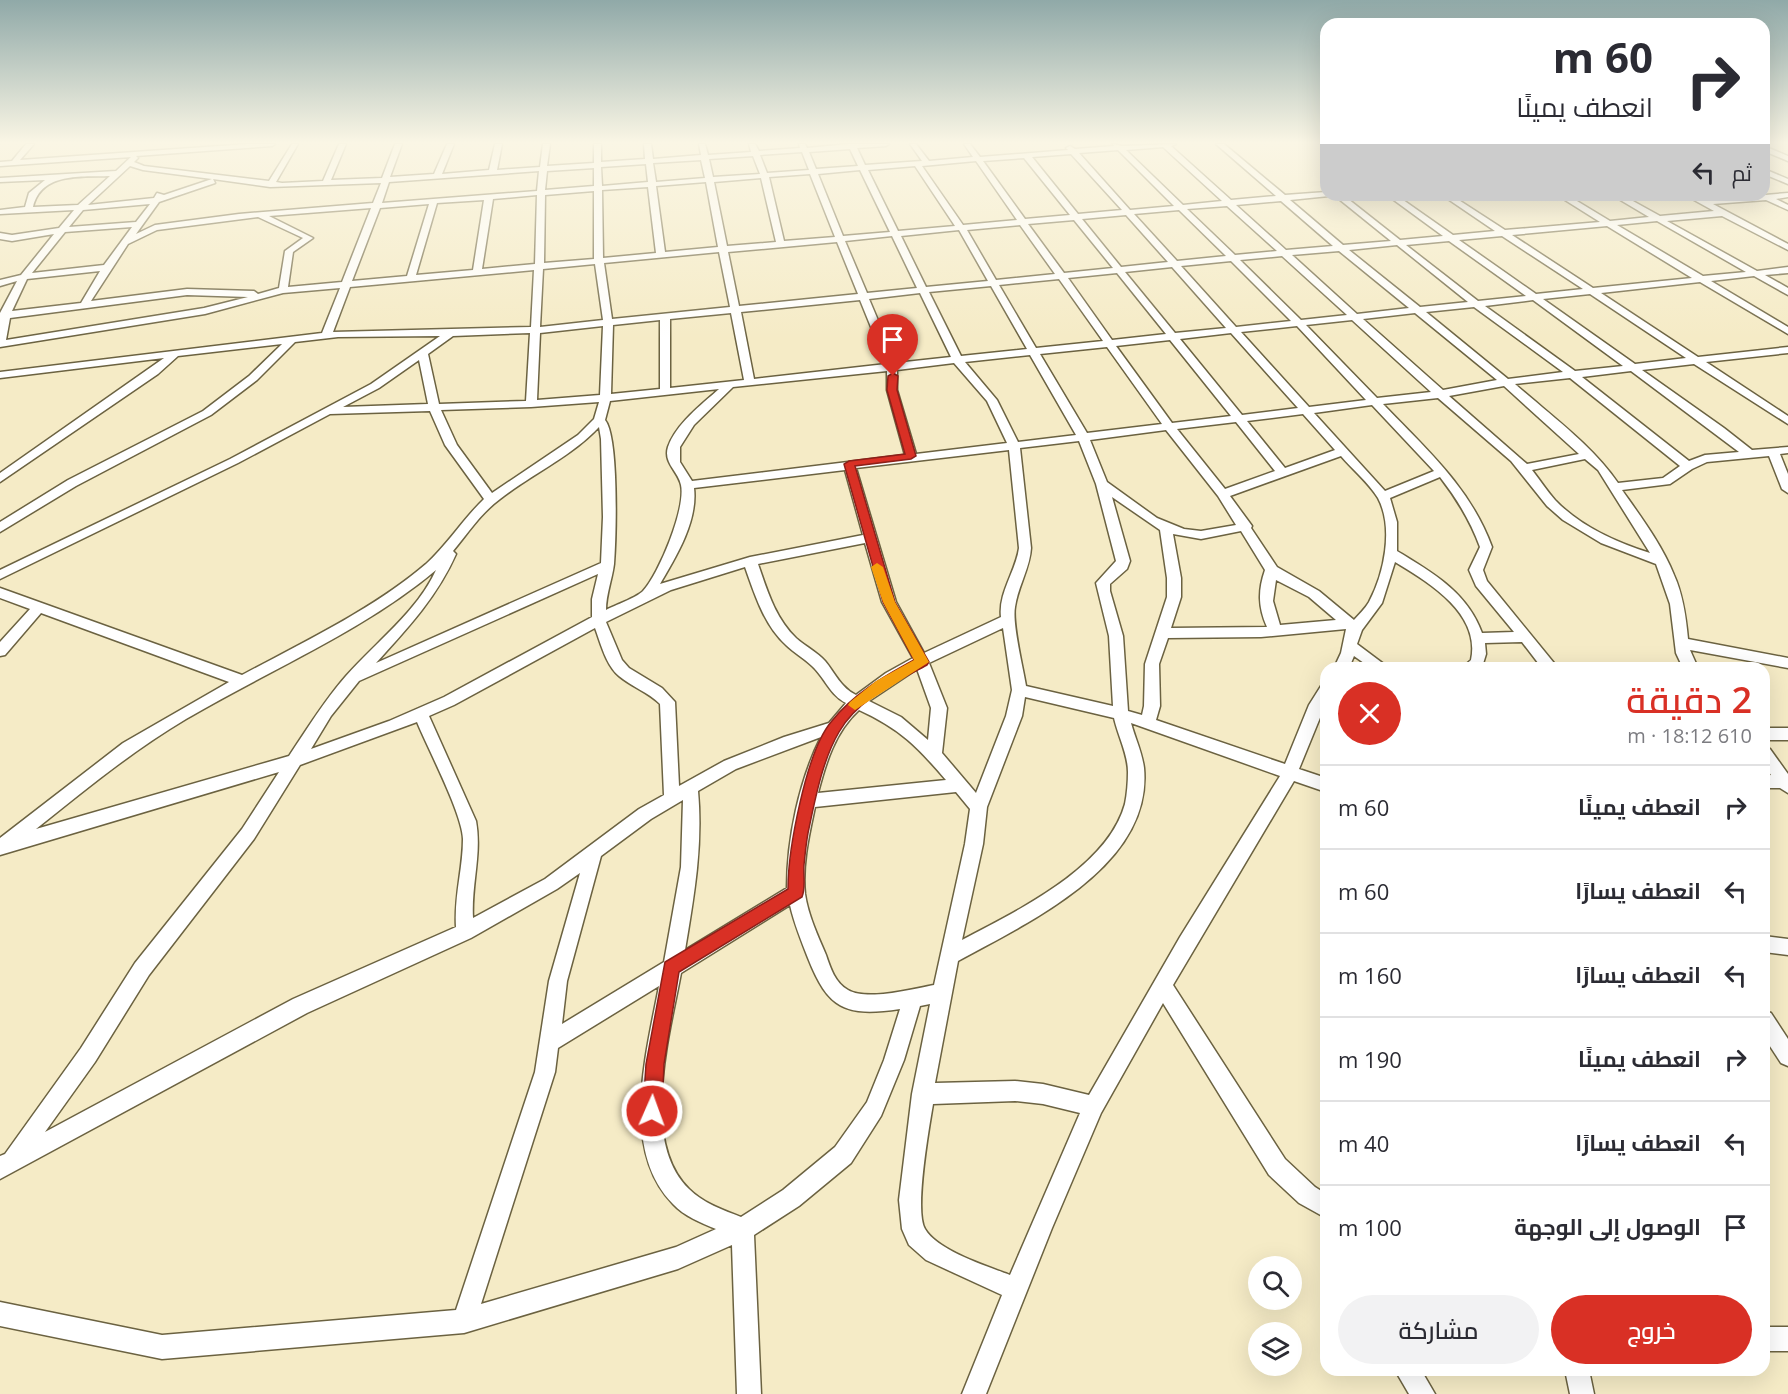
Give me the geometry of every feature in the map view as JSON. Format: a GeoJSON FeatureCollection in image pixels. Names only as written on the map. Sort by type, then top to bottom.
{"type":"FeatureCollection","features":[{"type":"Feature","properties":{"kind":"street"},"geometry":{"type":"LineString","coordinates":[[0,212],[21,209]]}},
{"type":"Feature","properties":{"kind":"street"},"geometry":{"type":"LineString","coordinates":[[79,209],[24,277],[2,317],[0,344],[205,311],[260,294],[283,290],[1170,209]]}},
{"type":"Feature","properties":{"kind":"street"},"geometry":{"type":"LineString","coordinates":[[84,306],[107,267],[149,209]]}},
{"type":"Feature","properties":{"kind":"street"},"geometry":{"type":"LineString","coordinates":[[124,243],[141,234],[172,225],[317,209]]}},
{"type":"Feature","properties":{"kind":"street"},"geometry":{"type":"LineString","coordinates":[[326,336],[376,209]]}},
{"type":"Feature","properties":{"kind":"street"},"geometry":{"type":"LineString","coordinates":[[410,279],[431,209]]}},
{"type":"Feature","properties":{"kind":"street"},"geometry":{"type":"LineString","coordinates":[[477,273],[487,209]]}},
{"type":"Feature","properties":{"kind":"street"},"geometry":{"type":"LineString","coordinates":[[531,404],[539,267],[540,209]]}},
{"type":"Feature","properties":{"kind":"street"},"geometry":{"type":"LineString","coordinates":[[1,847],[147,736],[241,680],[372,608],[424,572],[490,500],[586,434],[598,420],[605,398],[608,323],[599,261],[598,209]]}},
{"type":"Feature","properties":{"kind":"street"},"geometry":{"type":"LineString","coordinates":[[655,209],[661,255]]}},
{"type":"Feature","properties":{"kind":"street"},"geometry":{"type":"LineString","coordinates":[[715,209],[750,383]]}},
{"type":"Feature","properties":{"kind":"street"},"geometry":{"type":"LineString","coordinates":[[772,209],[781,245]]}},
{"type":"Feature","properties":{"kind":"street"},"geometry":{"type":"LineString","coordinates":[[828,209],[892,367],[892,390],[911,456]]}},
{"type":"Feature","properties":{"kind":"street"},"geometry":{"type":"LineString","coordinates":[[885,209],[958,361],[992,400],[1014,445],[1025,548],[1024,560],[1009,598],[1007,620],[1019,690],[1014,716],[979,807],[974,844],[922,1094],[910,1208],[917,1238],[927,1250],[1017,1288]]}},
{"type":"Feature","properties":{"kind":"street"},"geometry":{"type":"LineString","coordinates":[[950,209],[996,284],[1083,437],[1102,484],[1123,561],[1122,566],[1103,582],[1103,590],[1116,630],[1121,714],[1136,770],[1135,795],[1126,822],[1108,853],[1076,881],[1026,913],[950,956]]}},
{"type":"Feature","properties":{"kind":"street"},"geometry":{"type":"LineString","coordinates":[[1013,209],[1168,425],[1246,526],[1272,570],[1314,594],[1352,627]]}},
{"type":"Feature","properties":{"kind":"street"},"geometry":{"type":"LineString","coordinates":[[1070,209],[1282,472]]}},
{"type":"Feature","properties":{"kind":"street"},"geometry":{"type":"LineString","coordinates":[[1124,209],[1383,495],[1392,527],[1390,553],[1375,604],[1352,627],[1276,632],[1164,633]]}},
{"type":"Feature","properties":{"kind":"street"},"geometry":{"type":"LineString","coordinates":[[1182,209],[1299,323],[1442,472],[1465,501],[1478,525],[1486,547],[1476,570],[1481,583],[1546,662]]}},
{"type":"Feature","properties":{"kind":"street"},"geometry":{"type":"LineString","coordinates":[[1238,209],[1353,317],[1524,468],[1546,497],[1568,518],[1609,543],[1661,561]]}},
{"type":"Feature","properties":{"kind":"street"},"geometry":{"type":"LineString","coordinates":[[1297,209],[1506,382],[1589,455],[1617,487],[1668,575],[1677,604],[1683,653],[1688,662]]}},
{"type":"Feature","properties":{"kind":"street"},"geometry":{"type":"LineString","coordinates":[[1356,209],[1688,466]]}},
{"type":"Feature","properties":{"kind":"street"},"geometry":{"type":"LineString","coordinates":[[1411,209],[1720,430],[1749,454]]}},
{"type":"Feature","properties":{"kind":"street"},"geometry":{"type":"LineString","coordinates":[[1467,209],[1788,422]]}},
{"type":"Feature","properties":{"kind":"street"},"geometry":{"type":"LineString","coordinates":[[1585,209],[1788,331]]}},
{"type":"Feature","properties":{"kind":"street"},"geometry":{"type":"LineString","coordinates":[[1640,209],[1788,292]]}},
{"type":"Feature","properties":{"kind":"street"},"geometry":{"type":"LineString","coordinates":[[1715,209],[1788,247]]}},
{"type":"Feature","properties":{"kind":"street"},"geometry":{"type":"LineString","coordinates":[[0,375],[326,336],[363,333],[536,330],[1285,253],[1722,213]]}},
{"type":"Feature","properties":{"kind":"street"},"geometry":{"type":"LineString","coordinates":[[257,214],[309,238],[289,251],[283,290]]}},
{"type":"Feature","properties":{"kind":"street"},"geometry":{"type":"LineString","coordinates":[[0,238],[139,224]]}},
{"type":"Feature","properties":{"kind":"street"},"geometry":{"type":"LineString","coordinates":[[0,283],[24,277],[107,267]]}},
{"type":"Feature","properties":{"kind":"street"},"geometry":{"type":"LineString","coordinates":[[328,411],[531,404],[605,398],[1788,270]]}},
{"type":"Feature","properties":{"kind":"street"},"geometry":{"type":"LineString","coordinates":[[2,317],[187,292],[260,294]]}},
{"type":"Feature","properties":{"kind":"street"},"geometry":{"type":"LineString","coordinates":[[665,316],[665,392]]}},
{"type":"Feature","properties":{"kind":"street"},"geometry":{"type":"LineString","coordinates":[[0,575],[234,461],[375,386],[451,333]]}},
{"type":"Feature","properties":{"kind":"street"},"geometry":{"type":"LineString","coordinates":[[0,528],[72,483],[207,413],[230,398],[291,341]]}},
{"type":"Feature","properties":{"kind":"street"},"geometry":{"type":"LineString","coordinates":[[688,485],[911,456],[1440,394],[1506,382],[1788,350]]}},
{"type":"Feature","properties":{"kind":"street"},"geometry":{"type":"LineString","coordinates":[[0,478],[154,372],[175,354]]}},
{"type":"Feature","properties":{"kind":"street"},"geometry":{"type":"LineString","coordinates":[[423,354],[434,407],[451,445],[490,500]]}},
{"type":"Feature","properties":{"kind":"street"},"geometry":{"type":"LineString","coordinates":[[647,595],[670,556],[685,511],[688,485],[672,457],[674,447],[688,426],[729,385]]}},
{"type":"Feature","properties":{"kind":"street"},"geometry":{"type":"LineString","coordinates":[[598,420],[604,426],[607,439],[609,517],[607,565],[599,599],[599,621],[616,662],[624,672],[657,692],[667,702],[670,717],[672,798]]}},
{"type":"Feature","properties":{"kind":"street"},"geometry":{"type":"LineString","coordinates":[[1617,487],[1666,481],[1688,466],[1705,459],[1788,450]]}},
{"type":"Feature","properties":{"kind":"street"},"geometry":{"type":"LineString","coordinates":[[1223,494],[1343,451]]}},
{"type":"Feature","properties":{"kind":"street"},"geometry":{"type":"LineString","coordinates":[[1773,452],[1788,489]]}},
{"type":"Feature","properties":{"kind":"street"},"geometry":{"type":"LineString","coordinates":[[1524,468],[1589,455]]}},
{"type":"Feature","properties":{"kind":"street"},"geometry":{"type":"LineString","coordinates":[[849,464],[889,602],[922,662],[939,708],[934,755]]}},
{"type":"Feature","properties":{"kind":"street"},"geometry":{"type":"LineString","coordinates":[[1383,495],[1442,472]]}},
{"type":"Feature","properties":{"kind":"street"},"geometry":{"type":"LineString","coordinates":[[1102,484],[1153,523],[1166,530],[1204,535],[1218,534],[1246,526]]}},
{"type":"Feature","properties":{"kind":"street"},"geometry":{"type":"LineString","coordinates":[[1148,723],[1152,706],[1152,664],[1164,633],[1175,588],[1166,530]]}},
{"type":"Feature","properties":{"kind":"street"},"geometry":{"type":"LineString","coordinates":[[1,847],[294,761],[421,714],[647,595],[707,572],[750,561],[870,538]]}},
{"type":"Feature","properties":{"kind":"street"},"geometry":{"type":"LineString","coordinates":[[5,1166],[88,1055],[142,969],[248,834],[326,712],[351,680],[414,614],[438,579],[455,540]]}},
{"type":"Feature","properties":{"kind":"street"},"geometry":{"type":"LineString","coordinates":[[1390,553],[1443,586],[1457,598],[1465,608],[1478,638],[1481,653],[1477,662]]}},
{"type":"Feature","properties":{"kind":"street"},"geometry":{"type":"LineString","coordinates":[[750,561],[765,604],[782,632],[818,663],[843,695],[896,721],[934,755],[979,807]]}},
{"type":"Feature","properties":{"kind":"street"},"geometry":{"type":"LineString","coordinates":[[351,680],[607,565]]}},
{"type":"Feature","properties":{"kind":"street"},"geometry":{"type":"LineString","coordinates":[[1272,570],[1265,592],[1266,604],[1276,632]]}},
{"type":"Feature","properties":{"kind":"street"},"geometry":{"type":"LineString","coordinates":[[0,593],[241,680]]}},
{"type":"Feature","properties":{"kind":"street"},"geometry":{"type":"LineString","coordinates":[[0,651],[39,607]]}},
{"type":"Feature","properties":{"kind":"street"},"geometry":{"type":"LineString","coordinates":[[942,993],[857,1002],[843,998],[831,988],[802,916],[796,892],[796,866],[820,758],[834,727],[857,703],[881,685],[1007,620]]}},
{"type":"Feature","properties":{"kind":"street"},"geometry":{"type":"LineString","coordinates":[[1344,662],[1351,646],[1352,627]]}},
{"type":"Feature","properties":{"kind":"street"},"geometry":{"type":"LineString","coordinates":[[1478,638],[1525,637]]}},
{"type":"Feature","properties":{"kind":"street"},"geometry":{"type":"LineString","coordinates":[[1682,643],[1788,663]]}},
{"type":"Feature","properties":{"kind":"street"},"geometry":{"type":"LineString","coordinates":[[1351,646],[1374,662]]}},
{"type":"Feature","properties":{"kind":"street"},"geometry":{"type":"LineString","coordinates":[[1019,690],[1121,714],[1320,783]]}},
{"type":"Feature","properties":{"kind":"street"},"geometry":{"type":"LineString","coordinates":[[974,1394],[1042,1224],[1094,1106],[1290,771],[1320,700]]}},
{"type":"Feature","properties":{"kind":"street"},"geometry":{"type":"LineString","coordinates":[[421,714],[468,821],[471,839],[464,893],[465,932]]}},
{"type":"Feature","properties":{"kind":"street"},"geometry":{"type":"LineString","coordinates":[[5,1166],[300,1006],[465,932],[551,884],[690,787],[762,751],[834,727]]}},
{"type":"Feature","properties":{"kind":"street"},"geometry":{"type":"LineString","coordinates":[[1770,734],[1788,734]]}},
{"type":"Feature","properties":{"kind":"street"},"geometry":{"type":"LineString","coordinates":[[1770,761],[1786,783]]}},
{"type":"Feature","properties":{"kind":"street"},"geometry":{"type":"LineString","coordinates":[[1770,782],[1786,783]]}},
{"type":"Feature","properties":{"kind":"street"},"geometry":{"type":"LineString","coordinates":[[809,801],[960,786]]}},
{"type":"Feature","properties":{"kind":"street"},"geometry":{"type":"LineString","coordinates":[[690,787],[692,816],[690,867],[671,968],[652,1094],[653,1128],[660,1167],[680,1197],[705,1213],[743,1230]]}},
{"type":"Feature","properties":{"kind":"street"},"geometry":{"type":"LineString","coordinates":[[464,1321],[545,1072],[558,981],[594,852]]}},
{"type":"Feature","properties":{"kind":"street"},"geometry":{"type":"LineString","coordinates":[[550,1042],[796,892]]}},
{"type":"Feature","properties":{"kind":"street"},"geometry":{"type":"LineString","coordinates":[[1770,944],[1788,946]]}},
{"type":"Feature","properties":{"kind":"street"},"geometry":{"type":"LineString","coordinates":[[1163,985],[1277,1167],[1307,1195],[1320,1203]]}},
{"type":"Feature","properties":{"kind":"street"},"geometry":{"type":"LineString","coordinates":[[0,1314],[162,1347],[464,1321],[678,1258],[743,1230],[791,1198],[843,1155],[874,1109],[894,1060],[913,997]]}},
{"type":"Feature","properties":{"kind":"street"},"geometry":{"type":"LineString","coordinates":[[1770,1029],[1788,1056]]}},
{"type":"Feature","properties":{"kind":"street"},"geometry":{"type":"LineString","coordinates":[[922,1094],[1015,1091],[1043,1094],[1094,1106]]}},
{"type":"Feature","properties":{"kind":"street"},"geometry":{"type":"LineString","coordinates":[[743,1230],[748,1394]]}},
{"type":"Feature","properties":{"kind":"street"},"geometry":{"type":"LineString","coordinates":[[1770,1339],[1788,1340]]}},
{"type":"Feature","properties":{"kind":"street"},"geometry":{"type":"LineString","coordinates":[[1411,1376],[1423,1394]]}},
{"type":"Feature","properties":{"kind":"street"},"geometry":{"type":"LineString","coordinates":[[1578,1376],[1582,1394]]}},
{"type":"Feature","properties":{"kind":"slow traffic"},"geometry":{"type":"LineString","coordinates":[[855,705],[881,685],[922,662],[889,602],[877,567]]}},
{"type":"Feature","properties":{"kind":"route"},"geometry":{"type":"LineString","coordinates":[[652,1111],[655,1064],[671,968],[796,892],[796,866],[801,832],[820,758],[834,727],[857,703],[881,685],[922,662],[889,602],[849,464],[911,456],[892,390],[893,376]]}}]}
